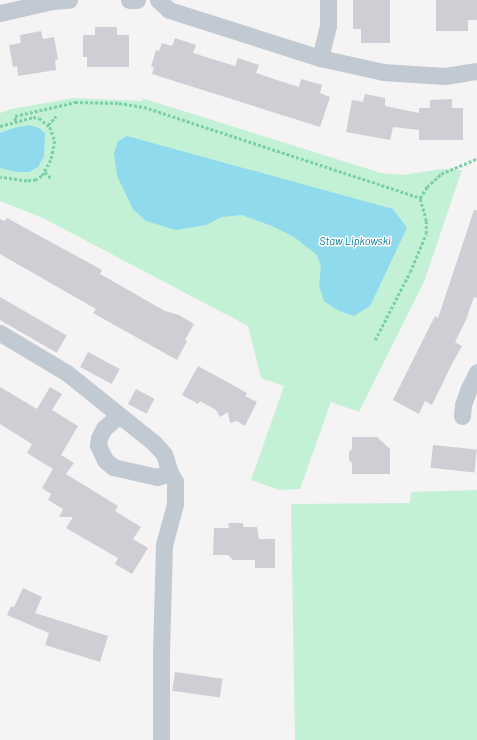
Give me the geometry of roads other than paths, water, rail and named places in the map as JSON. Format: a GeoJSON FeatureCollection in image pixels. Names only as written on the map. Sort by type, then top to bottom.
{"type":"FeatureCollection","features":[{"type":"Feature","properties":{"kind":"street"},"geometry":{"type":"LineString","coordinates":[[0,13],[59,0]]}},
{"type":"Feature","properties":{"kind":"street"},"geometry":{"type":"LineString","coordinates":[[129,0],[137,0]]}},
{"type":"Feature","properties":{"kind":"street"},"geometry":{"type":"LineString","coordinates":[[158,0],[169,10],[320,58],[383,72],[445,76],[477,71]]}},
{"type":"Feature","properties":{"kind":"street"},"geometry":{"type":"LineString","coordinates":[[320,58],[328,26],[328,0]]}},
{"type":"Feature","properties":{"kind":"street"},"geometry":{"type":"LineString","coordinates":[[0,333],[67,373],[118,416],[154,443],[164,454],[170,473],[175,481],[175,504],[164,545],[161,650],[162,740]]}},
{"type":"Feature","properties":{"kind":"street"},"geometry":{"type":"LineString","coordinates":[[462,416],[463,404],[477,372]]}},
{"type":"Feature","properties":{"kind":"street"},"geometry":{"type":"LineString","coordinates":[[118,416],[104,428],[99,438],[98,445],[105,460],[113,467],[157,477],[170,473]]}},
{"type":"Feature","properties":{"kind":"water"},"geometry":{"type":"Polygon","coordinates":[[[29,125],[39,128],[45,133],[44,156],[38,167],[29,172],[17,172],[0,168],[0,133],[29,125]]]}},
{"type":"Feature","properties":{"kind":"water","name":"Staw Lipkowski"},"geometry":{"type":"Polygon","coordinates":[[[127,136],[393,209],[407,228],[370,306],[354,316],[339,311],[324,301],[319,286],[321,266],[317,255],[294,237],[272,226],[242,215],[222,217],[206,225],[176,230],[146,221],[133,209],[117,176],[114,153],[118,141],[127,136]]]}}]}
